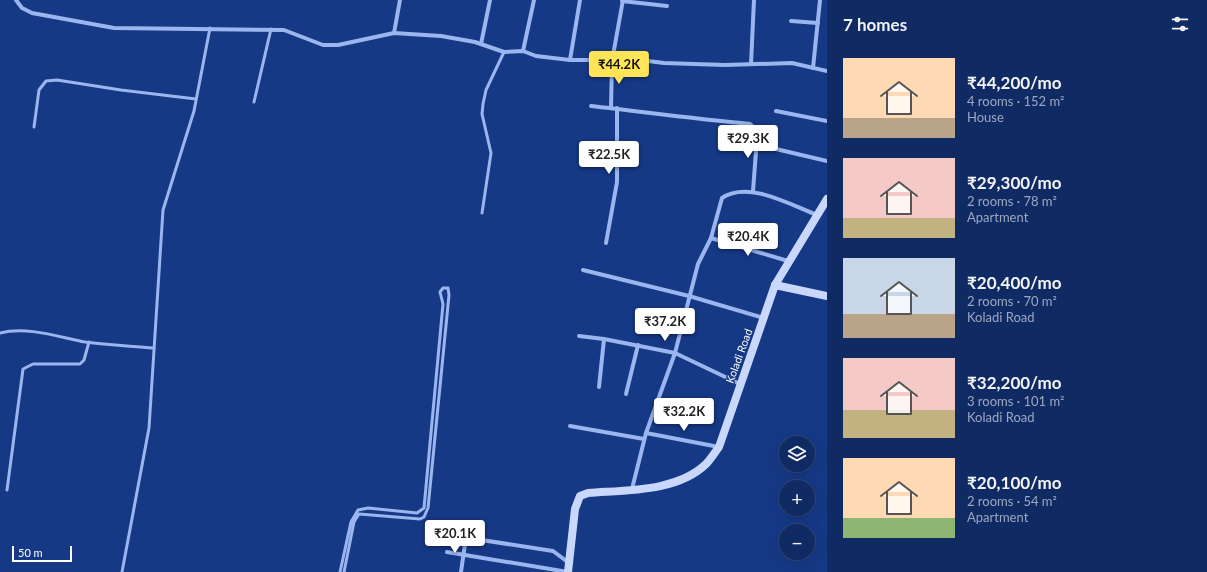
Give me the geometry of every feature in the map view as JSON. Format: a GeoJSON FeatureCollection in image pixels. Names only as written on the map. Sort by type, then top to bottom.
{"type":"FeatureCollection","features":[{"type":"Feature","properties":{"kind":"street"},"geometry":{"type":"LineString","coordinates":[[16,0],[22,8],[32,13],[114,28],[210,28],[262,31],[271,29],[284,30],[323,44],[338,46],[394,33],[441,36],[482,44],[504,52],[523,52],[536,56],[570,60],[725,65],[792,63],[827,71]]}},
{"type":"Feature","properties":{"kind":"street"},"geometry":{"type":"LineString","coordinates":[[394,33],[400,0]]}},
{"type":"Feature","properties":{"kind":"street"},"geometry":{"type":"LineString","coordinates":[[482,44],[490,0]]}},
{"type":"Feature","properties":{"kind":"street"},"geometry":{"type":"LineString","coordinates":[[523,52],[534,0]]}},
{"type":"Feature","properties":{"kind":"street"},"geometry":{"type":"LineString","coordinates":[[570,60],[580,0]]}},
{"type":"Feature","properties":{"kind":"street"},"geometry":{"type":"LineString","coordinates":[[751,64],[754,0]]}},
{"type":"Feature","properties":{"kind":"street"},"geometry":{"type":"LineString","coordinates":[[813,68],[820,0]]}},
{"type":"Feature","properties":{"kind":"street"},"geometry":{"type":"LineString","coordinates":[[611,108],[612,61],[623,1],[667,6]]}},
{"type":"Feature","properties":{"kind":"street"},"geometry":{"type":"LineString","coordinates":[[791,21],[818,23]]}},
{"type":"Feature","properties":{"kind":"street"},"geometry":{"type":"LineString","coordinates":[[591,106],[617,108],[667,116],[750,124],[756,129],[758,138],[753,191]]}},
{"type":"Feature","properties":{"kind":"street"},"geometry":{"type":"LineString","coordinates":[[606,243],[616,182],[617,108]]}},
{"type":"Feature","properties":{"kind":"street"},"geometry":{"type":"LineString","coordinates":[[776,111],[827,121]]}},
{"type":"Feature","properties":{"kind":"street"},"geometry":{"type":"LineString","coordinates":[[776,149],[827,160]]}},
{"type":"Feature","properties":{"kind":"street"},"geometry":{"type":"LineString","coordinates":[[632,489],[644,439],[675,353],[698,264],[711,238],[722,198],[728,194],[753,191],[817,215]]}},
{"type":"Feature","properties":{"kind":"street","name":"Koladi Road"},"geometry":{"type":"LineString","coordinates":[[568,572],[575,509],[580,496],[588,493],[653,488],[675,483],[706,464],[719,447],[775,285],[788,261],[827,199]]}},
{"type":"Feature","properties":{"kind":"street"},"geometry":{"type":"LineString","coordinates":[[711,238],[788,261]]}},
{"type":"Feature","properties":{"kind":"street"},"geometry":{"type":"LineString","coordinates":[[583,270],[689,296],[764,318]]}},
{"type":"Feature","properties":{"kind":"street"},"geometry":{"type":"LineString","coordinates":[[775,285],[827,296]]}},
{"type":"Feature","properties":{"kind":"street"},"geometry":{"type":"LineString","coordinates":[[579,336],[604,338],[675,353],[740,384]]}},
{"type":"Feature","properties":{"kind":"street"},"geometry":{"type":"LineString","coordinates":[[599,387],[604,338]]}},
{"type":"Feature","properties":{"kind":"street"},"geometry":{"type":"LineString","coordinates":[[626,394],[638,345]]}},
{"type":"Feature","properties":{"kind":"street"},"geometry":{"type":"LineString","coordinates":[[570,426],[644,439]]}},
{"type":"Feature","properties":{"kind":"street"},"geometry":{"type":"LineString","coordinates":[[646,433],[719,447]]}},
{"type":"Feature","properties":{"kind":"street"},"geometry":{"type":"LineString","coordinates":[[449,535],[553,551],[569,563]]}},
{"type":"Feature","properties":{"kind":"street"},"geometry":{"type":"LineString","coordinates":[[461,572],[466,538]]}},
{"type":"Feature","properties":{"kind":"street"},"geometry":{"type":"LineString","coordinates":[[447,552],[568,572]]}},
{"type":"Feature","properties":{"kind":"lane"},"geometry":{"type":"LineString","coordinates":[[122,572],[149,428],[163,210],[196,99],[210,28]]}},
{"type":"Feature","properties":{"kind":"lane"},"geometry":{"type":"LineString","coordinates":[[254,102],[271,29]]}},
{"type":"Feature","properties":{"kind":"lane"},"geometry":{"type":"LineString","coordinates":[[482,213],[491,153],[482,114],[483,104],[486,90],[504,52]]}},
{"type":"Feature","properties":{"kind":"lane"},"geometry":{"type":"LineString","coordinates":[[34,127],[38,90],[46,81],[57,80],[121,90],[196,99]]}},
{"type":"Feature","properties":{"kind":"lane"},"geometry":{"type":"LineString","coordinates":[[340,572],[351,522],[358,510],[368,508],[417,513],[424,508],[443,304],[440,292],[443,288],[448,288],[449,295],[428,508],[424,517],[420,519],[359,514],[354,522],[344,572]]}},
{"type":"Feature","properties":{"kind":"lane"},"geometry":{"type":"LineString","coordinates":[[0,333],[10,331],[33,333],[89,342],[153,348]]}},
{"type":"Feature","properties":{"kind":"lane"},"geometry":{"type":"LineString","coordinates":[[7,490],[23,369],[33,364],[80,364],[84,360],[89,342]]}}]}
